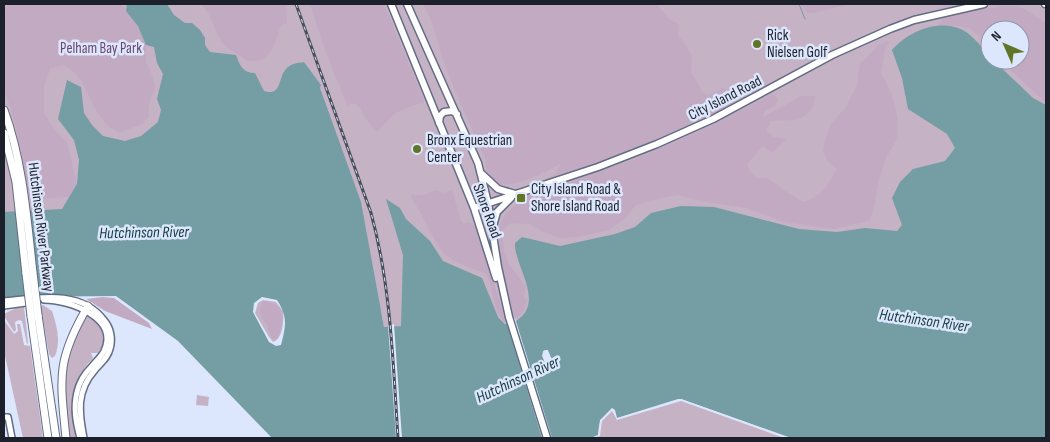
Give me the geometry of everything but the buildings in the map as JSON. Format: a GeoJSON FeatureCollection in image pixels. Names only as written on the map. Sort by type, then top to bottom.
{"type":"FeatureCollection","features":[{"type":"Feature","properties":{"kind":"highway","name":"Hutchinson River Parkway"},"geometry":{"type":"LineString","coordinates":[[4,110],[15,146],[48,438]]}},
{"type":"Feature","properties":{"kind":"highway","name":"Hutchinson River Parkway"},"geometry":{"type":"LineString","coordinates":[[4,133],[12,163],[18,176]]}},
{"type":"Feature","properties":{"kind":"highway"},"geometry":{"type":"LineString","coordinates":[[4,148],[12,163]]}},
{"type":"Feature","properties":{"kind":"highway"},"geometry":{"type":"LineString","coordinates":[[66,438],[61,388],[62,365],[71,337],[86,308]]}},
{"type":"Feature","properties":{"kind":"highway","name":"Hutchinson River Parkway"},"geometry":{"type":"LineString","coordinates":[[34,315],[56,438]]}},
{"type":"Feature","properties":{"kind":"main road","name":"Shore Road"},"geometry":{"type":"LineString","coordinates":[[391,4],[484,235],[547,438]]}},
{"type":"Feature","properties":{"kind":"main road","name":"Shore Road"},"geometry":{"type":"LineString","coordinates":[[407,4],[458,116],[480,171],[488,203],[498,267],[509,317]]}},
{"type":"Feature","properties":{"kind":"main road","name":"City Island Road"},"geometry":{"type":"LineString","coordinates":[[474,208],[625,158],[713,119],[832,55],[890,29],[914,20],[984,4]]}},
{"type":"Feature","properties":{"kind":"main road"},"geometry":{"type":"LineString","coordinates":[[439,123],[440,116],[444,112],[452,111],[458,116]]}},
{"type":"Feature","properties":{"kind":"main road"},"geometry":{"type":"LineString","coordinates":[[480,171],[498,189],[516,194]]}},
{"type":"Feature","properties":{"kind":"main road"},"geometry":{"type":"LineString","coordinates":[[492,231],[497,212],[516,194]]}},
{"type":"Feature","properties":{"kind":"street"},"geometry":{"type":"LineString","coordinates":[[4,306],[30,300]]}},
{"type":"Feature","properties":{"kind":"street"},"geometry":{"type":"LineString","coordinates":[[4,301],[53,301],[86,308],[104,320],[112,340],[107,356],[88,378],[80,397],[79,413],[84,438]]}},
{"type":"Feature","properties":{"kind":"street"},"geometry":{"type":"LineString","coordinates":[[80,438],[75,410],[77,392],[84,375],[104,352],[107,340],[101,324],[86,308]]}},
{"type":"Feature","properties":{"kind":"street"},"geometry":{"type":"LineString","coordinates":[[4,417],[8,416],[12,438]]}},
{"type":"Feature","properties":{"kind":"green space"},"geometry":{"type":"Polygon","coordinates":[[[4,4],[1046,4],[1046,133],[951,210],[548,365],[545,364],[520,319],[505,324],[498,317],[384,328],[381,311],[4,236],[4,4]],[[548,350],[543,351],[542,356],[545,363],[549,364],[553,362],[548,350]]]}},
{"type":"Feature","properties":{"kind":"green space","name":"Pelham Bay Park"},"geometry":{"type":"Polygon","coordinates":[[[9,4],[121,4],[138,26],[146,45],[146,61],[154,80],[155,88],[149,103],[149,116],[142,124],[119,133],[103,120],[75,73],[62,65],[50,69],[44,86],[44,113],[53,128],[67,143],[77,184],[69,197],[30,199],[18,137],[4,91],[4,12],[9,4]]]}},
{"type":"Feature","properties":{"kind":"green space"},"geometry":{"type":"Polygon","coordinates":[[[201,4],[286,4],[287,23],[281,25],[272,49],[264,58],[258,61],[249,61],[224,44],[208,13],[201,4]]]}},
{"type":"Feature","properties":{"kind":"green space"},"geometry":{"type":"Polygon","coordinates":[[[310,4],[384,4],[424,103],[395,113],[377,132],[359,107],[351,103],[348,107],[327,56],[310,4]]]}},
{"type":"Feature","properties":{"kind":"green space"},"geometry":{"type":"Polygon","coordinates":[[[423,4],[657,4],[669,19],[679,24],[678,34],[691,54],[691,72],[704,94],[709,95],[723,88],[730,96],[731,101],[723,109],[636,149],[551,179],[543,180],[555,174],[561,164],[534,177],[513,184],[495,182],[487,173],[486,161],[450,77],[433,26],[423,4]]]}},
{"type":"Feature","properties":{"kind":"green space"},"geometry":{"type":"Polygon","coordinates":[[[802,4],[849,4],[807,13],[802,4]]]}},
{"type":"Feature","properties":{"kind":"green space"},"geometry":{"type":"Polygon","coordinates":[[[1005,6],[1021,7],[1046,23],[1046,103],[1011,70],[1030,70],[1030,20],[980,20],[980,36],[968,28],[938,26],[942,19],[976,10],[1005,6]]]}},
{"type":"Feature","properties":{"kind":"green space"},"geometry":{"type":"Polygon","coordinates":[[[886,41],[889,42],[885,48],[881,74],[889,88],[895,106],[898,133],[884,164],[869,221],[833,229],[785,222],[746,208],[700,201],[678,195],[636,205],[625,218],[610,230],[577,237],[560,238],[529,224],[511,223],[502,230],[504,252],[509,264],[525,286],[524,297],[527,301],[522,313],[515,319],[503,270],[499,230],[504,217],[516,205],[530,195],[547,188],[632,160],[668,145],[772,94],[778,99],[776,105],[765,111],[763,117],[802,96],[815,96],[813,105],[806,116],[794,120],[771,121],[766,131],[774,137],[786,139],[772,153],[763,146],[747,164],[750,172],[757,178],[770,180],[803,202],[810,200],[824,190],[837,169],[828,162],[823,151],[825,139],[831,124],[845,108],[857,85],[860,63],[886,41]]]}},
{"type":"Feature","properties":{"kind":"green space"},"geometry":{"type":"Polygon","coordinates":[[[435,190],[444,193],[452,190],[461,221],[464,224],[469,222],[476,227],[506,321],[504,322],[500,317],[486,274],[447,256],[437,243],[410,196],[413,194],[424,195],[435,190]]]}},
{"type":"Feature","properties":{"kind":"green space"},"geometry":{"type":"Polygon","coordinates":[[[114,298],[149,323],[152,329],[105,311],[86,299],[114,298]]]}},
{"type":"Feature","properties":{"kind":"green space"},"geometry":{"type":"Polygon","coordinates":[[[263,300],[276,302],[283,311],[281,333],[273,342],[255,313],[258,303],[263,300]]]}},
{"type":"Feature","properties":{"kind":"green space"},"geometry":{"type":"Polygon","coordinates":[[[265,301],[277,305],[283,316],[279,336],[276,340],[271,337],[266,323],[261,317],[260,310],[262,303],[265,301]]]}},
{"type":"Feature","properties":{"kind":"green space"},"geometry":{"type":"Polygon","coordinates":[[[43,305],[52,311],[57,328],[58,345],[55,356],[52,358],[49,354],[41,307],[43,305]]]}},
{"type":"Feature","properties":{"kind":"green space"},"geometry":{"type":"Polygon","coordinates":[[[24,307],[27,344],[22,321],[15,322],[16,330],[14,332],[4,316],[4,314],[16,308],[24,307]]]}},
{"type":"Feature","properties":{"kind":"green space"},"geometry":{"type":"Polygon","coordinates":[[[87,315],[100,327],[103,342],[98,353],[91,353],[93,358],[85,367],[75,386],[72,406],[76,438],[68,438],[64,396],[66,364],[75,336],[87,315]]]}},
{"type":"Feature","properties":{"kind":"green space"},"geometry":{"type":"Polygon","coordinates":[[[4,320],[14,334],[18,331],[17,324],[20,324],[24,345],[30,346],[43,438],[23,438],[4,351],[4,320]]]}},
{"type":"Feature","properties":{"kind":"green space"},"geometry":{"type":"Polygon","coordinates":[[[197,395],[209,397],[208,406],[196,405],[197,395]]]}},
{"type":"Feature","properties":{"kind":"green space"},"geometry":{"type":"Polygon","coordinates":[[[678,399],[791,438],[591,438],[612,408],[678,399]]]}},
{"type":"Feature","properties":{"kind":"water","name":"Hutchinson River"},"geometry":{"type":"Polygon","coordinates":[[[127,4],[167,4],[174,15],[185,23],[192,23],[200,30],[205,38],[205,45],[210,52],[236,55],[242,68],[248,72],[255,73],[264,91],[270,92],[277,89],[283,72],[288,67],[304,62],[321,85],[320,88],[361,202],[384,327],[401,326],[403,255],[386,199],[400,208],[406,219],[430,241],[443,261],[482,278],[498,317],[505,324],[520,318],[526,310],[529,301],[526,282],[515,243],[522,237],[560,246],[615,234],[635,227],[651,213],[681,206],[714,207],[799,229],[837,232],[865,228],[897,231],[902,225],[892,198],[900,182],[913,169],[945,161],[955,148],[947,134],[908,109],[902,78],[892,50],[906,38],[922,29],[949,26],[963,30],[980,45],[980,70],[1004,70],[1033,98],[1046,105],[1046,438],[791,438],[681,399],[617,418],[612,408],[599,424],[598,435],[591,438],[272,438],[178,341],[116,296],[4,297],[4,212],[62,209],[77,184],[79,160],[74,140],[58,119],[67,80],[81,87],[84,113],[103,136],[125,141],[141,136],[158,122],[161,110],[157,99],[163,74],[157,63],[154,47],[146,45],[138,26],[126,11],[127,4]],[[262,297],[254,303],[253,312],[269,342],[276,346],[281,345],[285,327],[283,312],[277,300],[262,297]],[[548,350],[543,351],[542,356],[545,363],[549,364],[553,362],[548,350]]]}},
{"type":"Feature","properties":{"kind":"pier"},"geometry":{"type":"Polygon","coordinates":[[[515,318],[552,438],[542,438],[506,321],[515,318]]]}},
{"type":"Feature","properties":{"kind":"pier"},"geometry":{"type":"Polygon","coordinates":[[[394,324],[402,438],[396,438],[388,325],[394,324]]]}},
{"type":"Feature","properties":{"kind":"pier"},"geometry":{"type":"Polygon","coordinates":[[[678,399],[791,438],[784,438],[681,401],[617,420],[612,411],[602,421],[600,436],[591,438],[598,435],[600,420],[612,408],[615,410],[617,418],[678,399]]]}},
{"type":"Feature","properties":{"kind":"waterway"},"geometry":{"type":"LineString","coordinates":[[799,4],[805,19]]}},
{"type":"Feature","properties":{"kind":"railway"},"geometry":{"type":"LineString","coordinates":[[296,4],[371,213],[378,241],[387,296],[393,353],[398,438]]}},
{"type":"Feature","properties":{"kind":"place","name":"Rick Nielsen Golf"},"geometry":{"type":"Point","coordinates":[757,44]}},
{"type":"Feature","properties":{"kind":"place","name":"Bronx Equestrian Center"},"geometry":{"type":"Point","coordinates":[417,149]}},
{"type":"Feature","properties":{"kind":"place","name":"City Island Road & Shore Island Road"},"geometry":{"type":"Point","coordinates":[521,198]}}]}
